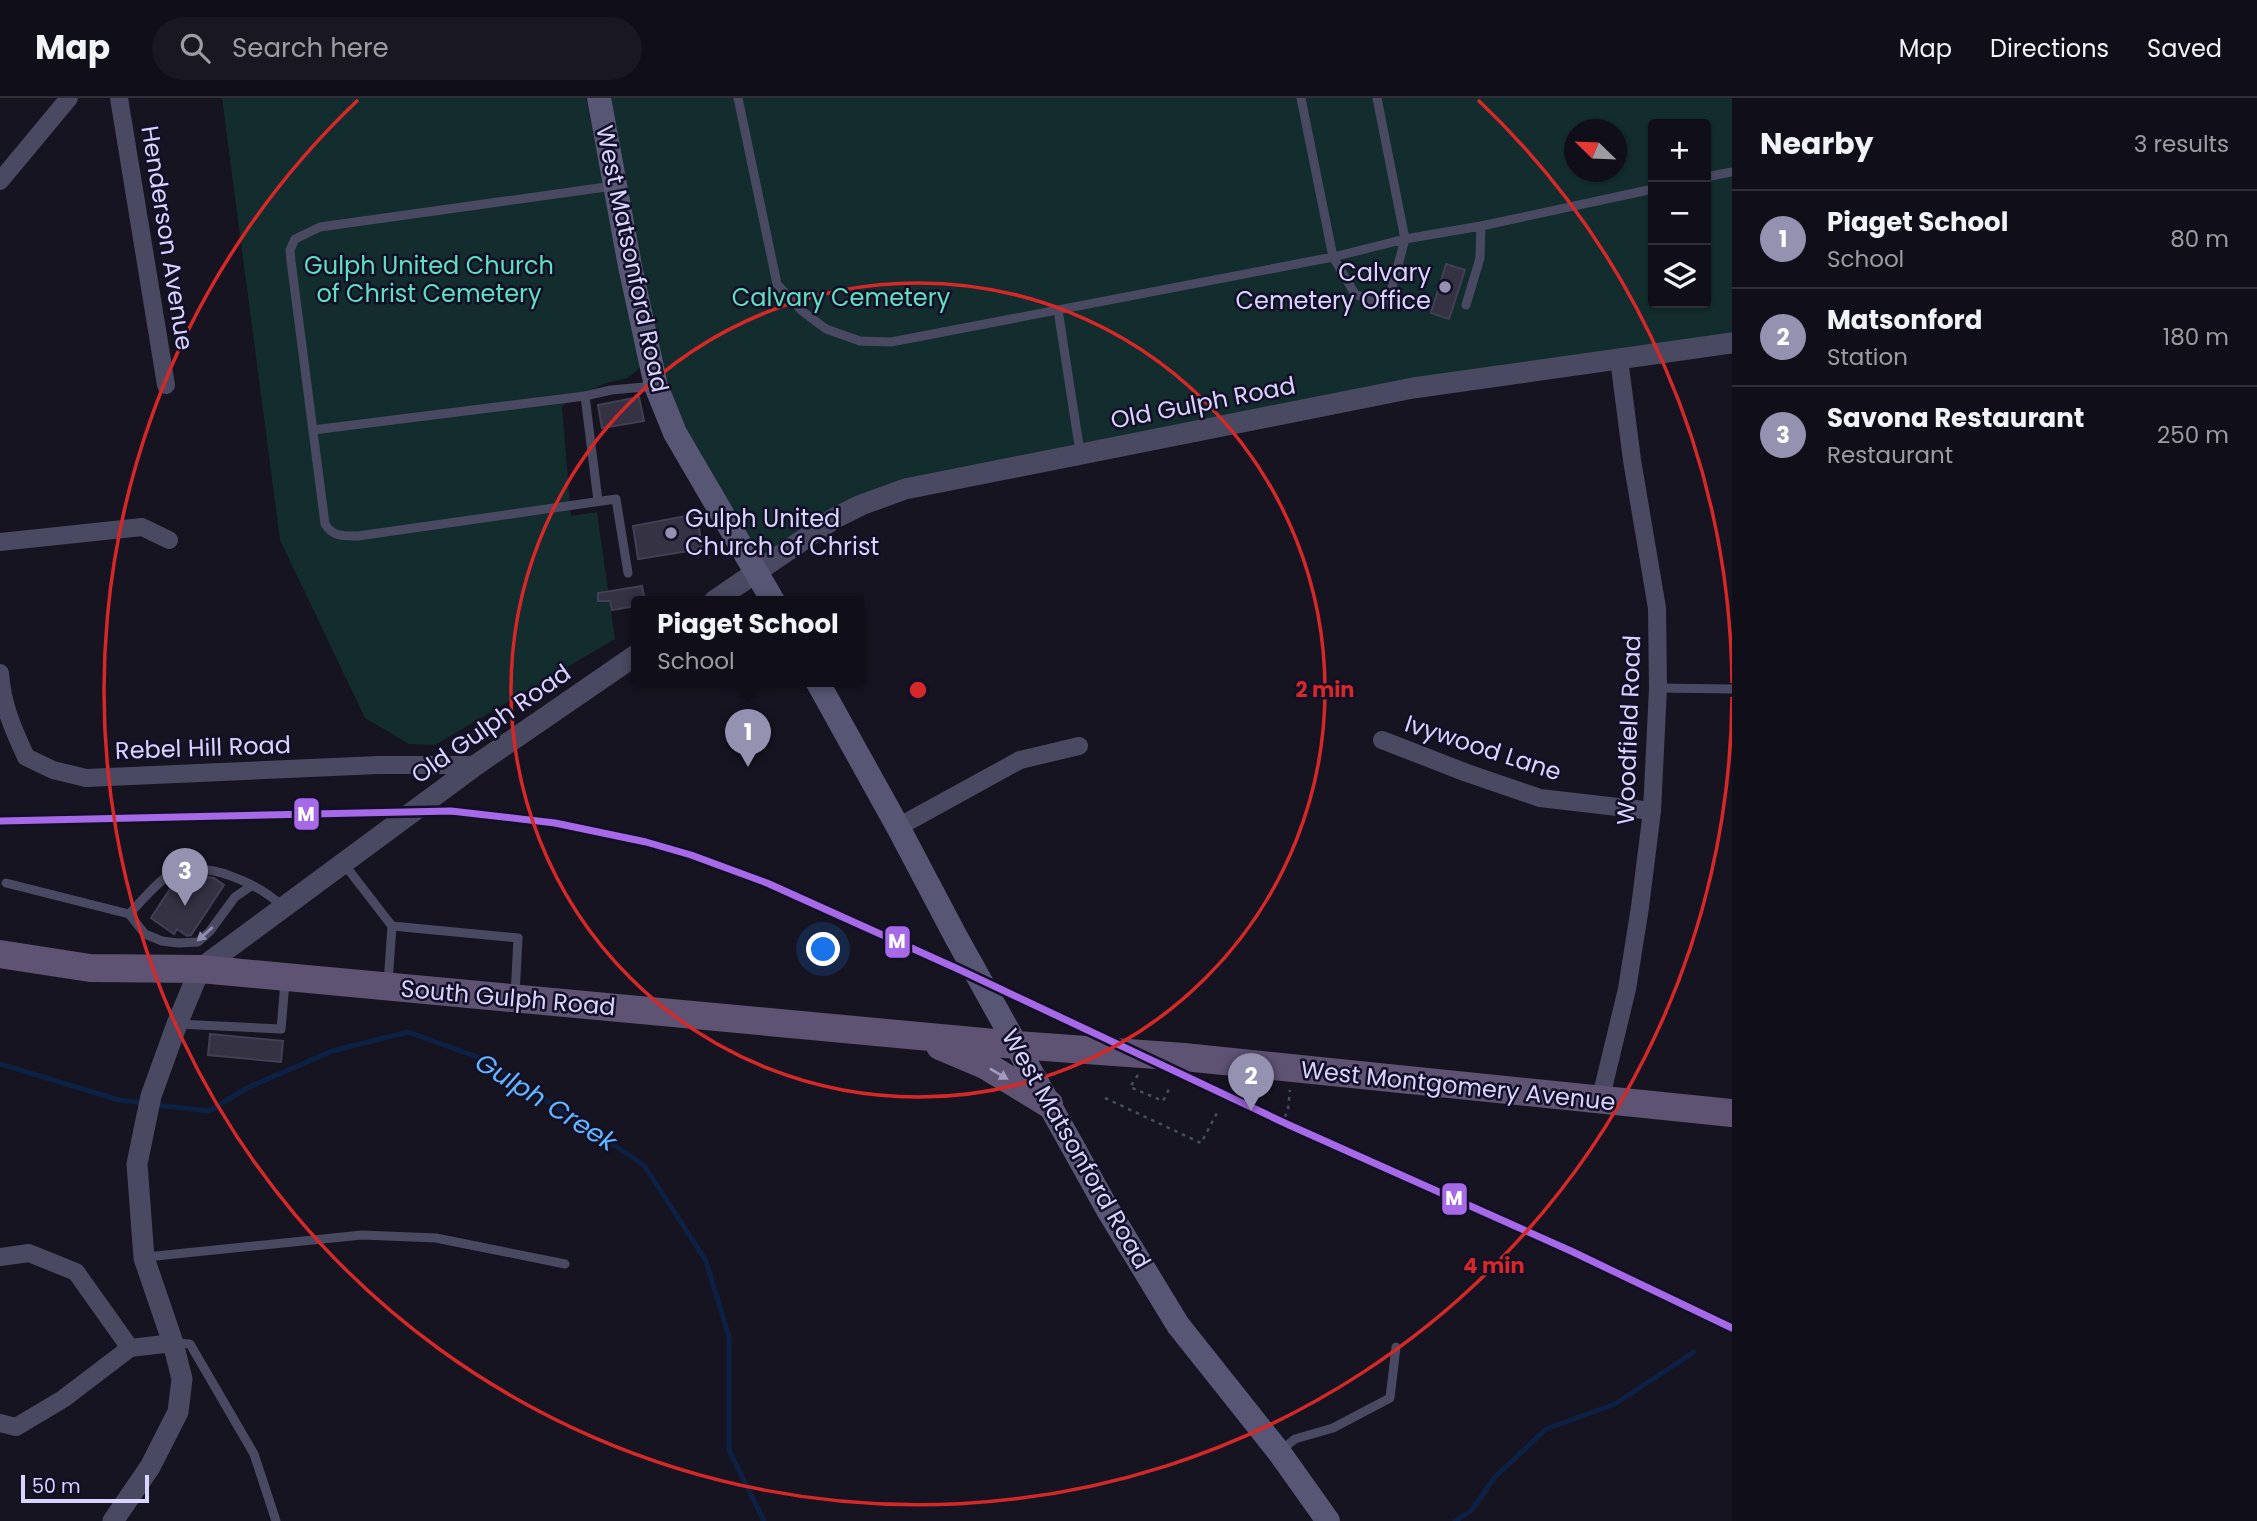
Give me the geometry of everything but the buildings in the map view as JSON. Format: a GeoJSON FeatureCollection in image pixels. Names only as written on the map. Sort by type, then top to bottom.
{"type":"FeatureCollection","features":[{"type":"Feature","properties":{"kind":"main road","name":"West Matsonford Road"},"geometry":{"type":"LineString","coordinates":[[599,98],[656,386],[676,433],[770,596]]}},
{"type":"Feature","properties":{"kind":"main road","name":"West Matsonford Road"},"geometry":{"type":"LineString","coordinates":[[820,687],[1108,1210],[1178,1325],[1279,1452],[1328,1521]]}},
{"type":"Feature","properties":{"kind":"main road","name":"South Gulph Road"},"geometry":{"type":"LineString","coordinates":[[0,954],[90,968],[200,968],[1016,1045]]}},
{"type":"Feature","properties":{"kind":"main road"},"geometry":{"type":"LineString","coordinates":[[915,1036],[985,1065],[1049,1104]]}},
{"type":"Feature","properties":{"kind":"main road","name":"West Montgomery Avenue"},"geometry":{"type":"LineString","coordinates":[[1016,1045],[1184,1058],[1732,1113]]}},
{"type":"Feature","properties":{"kind":"street"},"geometry":{"type":"LineString","coordinates":[[0,181],[69,98]]}},
{"type":"Feature","properties":{"kind":"street","name":"Henderson Avenue"},"geometry":{"type":"LineString","coordinates":[[119,98],[166,385]]}},
{"type":"Feature","properties":{"kind":"street","name":"Old Gulph Road"},"geometry":{"type":"LineString","coordinates":[[721,596],[835,517],[905,489],[1413,388],[1732,343]]}},
{"type":"Feature","properties":{"kind":"street","name":"Woodfield Road"},"geometry":{"type":"LineString","coordinates":[[1600,1101],[1627,989],[1652,811],[1658,688],[1657,608],[1632,460],[1619,359]]}},
{"type":"Feature","properties":{"kind":"street"},"geometry":{"type":"LineString","coordinates":[[0,542],[142,527],[169,540]]}},
{"type":"Feature","properties":{"kind":"street","name":"Old Gulph Road"},"geometry":{"type":"LineString","coordinates":[[200,968],[476,765],[631,657]]}},
{"type":"Feature","properties":{"kind":"street","name":"Rebel Hill Road"},"geometry":{"type":"LineString","coordinates":[[0,673],[1,694],[26,757],[53,770],[86,778],[378,765],[476,765]]}},
{"type":"Feature","properties":{"kind":"street","name":"Ivywood Lane"},"geometry":{"type":"LineString","coordinates":[[1382,740],[1540,798],[1652,811]]}},
{"type":"Feature","properties":{"kind":"street"},"geometry":{"type":"LineString","coordinates":[[898,827],[1020,760],[1079,746]]}},
{"type":"Feature","properties":{"kind":"street"},"geometry":{"type":"LineString","coordinates":[[113,1521],[150,1467],[178,1412],[182,1379],[173,1343],[144,1258],[137,1164],[149,1106],[177,1024],[200,968]]}},
{"type":"Feature","properties":{"kind":"street"},"geometry":{"type":"LineString","coordinates":[[0,1257],[29,1253],[76,1272],[130,1348]]}},
{"type":"Feature","properties":{"kind":"street"},"geometry":{"type":"LineString","coordinates":[[0,1423],[16,1427],[63,1399],[130,1348],[173,1343]]}},
{"type":"Feature","properties":{"kind":"lane"},"geometry":{"type":"LineString","coordinates":[[738,98],[777,284],[802,311],[827,329],[860,341],[891,342],[1333,257],[1405,239],[1481,226],[1648,190]]}},
{"type":"Feature","properties":{"kind":"lane"},"geometry":{"type":"LineString","coordinates":[[1301,98],[1333,257],[1355,294],[1385,304],[1390,295],[1405,239],[1377,98]]}},
{"type":"Feature","properties":{"kind":"lane"},"geometry":{"type":"LineString","coordinates":[[1711,176],[1732,172]]}},
{"type":"Feature","properties":{"kind":"lane"},"geometry":{"type":"LineString","coordinates":[[615,186],[320,227],[295,239],[290,250],[290,261],[325,524],[330,532],[341,536],[358,536],[616,499],[628,573]]}},
{"type":"Feature","properties":{"kind":"lane"},"geometry":{"type":"LineString","coordinates":[[1466,305],[1480,258],[1481,226]]}},
{"type":"Feature","properties":{"kind":"lane"},"geometry":{"type":"LineString","coordinates":[[1058,310],[1080,454]]}},
{"type":"Feature","properties":{"kind":"lane"},"geometry":{"type":"LineString","coordinates":[[313,430],[656,386]]}},
{"type":"Feature","properties":{"kind":"lane"},"geometry":{"type":"LineString","coordinates":[[585,396],[598,501]]}},
{"type":"Feature","properties":{"kind":"lane"},"geometry":{"type":"LineString","coordinates":[[1658,688],[1732,689]]}},
{"type":"Feature","properties":{"kind":"lane"},"geometry":{"type":"LineString","coordinates":[[343,863],[392,926],[388,986]]}},
{"type":"Feature","properties":{"kind":"lane"},"geometry":{"type":"LineString","coordinates":[[130,914],[173,873],[213,871],[235,876],[271,895],[283,907]]}},
{"type":"Feature","properties":{"kind":"lane"},"geometry":{"type":"LineString","coordinates":[[6,883],[130,914],[145,934],[162,941],[178,943],[198,942],[210,931],[234,897],[251,886]]}},
{"type":"Feature","properties":{"kind":"lane"},"geometry":{"type":"LineString","coordinates":[[392,926],[518,938],[515,998]]}},
{"type":"Feature","properties":{"kind":"lane"},"geometry":{"type":"LineString","coordinates":[[177,1024],[281,1029],[286,976]]}},
{"type":"Feature","properties":{"kind":"lane"},"geometry":{"type":"LineString","coordinates":[[144,1258],[362,1235],[436,1238],[565,1264]]}},
{"type":"Feature","properties":{"kind":"lane"},"geometry":{"type":"LineString","coordinates":[[173,1343],[190,1344],[243,1434],[254,1454],[276,1521]]}},
{"type":"Feature","properties":{"kind":"lane"},"geometry":{"type":"LineString","coordinates":[[1279,1452],[1295,1439],[1333,1428],[1390,1398],[1396,1347]]}},
{"type":"Feature","properties":{"kind":"path"},"geometry":{"type":"LineString","coordinates":[[1130,1087],[1163,1101],[1169,1089]]}},
{"type":"Feature","properties":{"kind":"path"},"geometry":{"type":"LineString","coordinates":[[1284,1117],[1290,1091]]}},
{"type":"Feature","properties":{"kind":"path"},"geometry":{"type":"LineString","coordinates":[[1105,1098],[1201,1143],[1217,1111]]}},
{"type":"Feature","properties":{"kind":"green space","name":"Gulph United Church of Christ Cemetery"},"geometry":{"type":"Polygon","coordinates":[[[222,98],[586,98],[640,368],[627,378],[603,384],[562,406],[571,516],[597,512],[615,639],[435,745],[409,744],[365,718],[280,540],[222,98]]]}},
{"type":"Feature","properties":{"kind":"green space","name":"Calvary Cemetery"},"geometry":{"type":"Polygon","coordinates":[[[599,98],[1732,98],[1732,343],[1413,388],[905,489],[756,571],[675,433],[599,98]]]}},
{"type":"Feature","properties":{"kind":"waterway","name":"Gulph Creek"},"geometry":{"type":"LineString","coordinates":[[156,1105],[209,1111],[247,1088],[332,1051],[408,1032],[483,1059],[644,1165],[706,1261],[729,1337],[729,1450],[764,1521]]}},
{"type":"Feature","properties":{"kind":"waterway","name":"Gulph Creek"},"geometry":{"type":"LineString","coordinates":[[0,1064],[119,1100],[143,1103]]}},
{"type":"Feature","properties":{"kind":"waterway"},"geometry":{"type":"LineString","coordinates":[[1455,1521],[1471,1511],[1495,1477],[1546,1429],[1615,1404],[1694,1352]]}},
{"type":"Feature","properties":{"kind":"transit line","name":"M"},"geometry":{"type":"LineString","coordinates":[[0,821],[451,811],[555,823],[646,842],[691,855],[767,883],[958,969],[1289,1125],[1571,1251],[1732,1328]]}},
{"type":"Feature","properties":{"kind":"place","name":"Calvary Cemetery Office"},"geometry":{"type":"Point","coordinates":[1445,287]}},
{"type":"Feature","properties":{"kind":"place","name":"Gulph United Church of Christ"},"geometry":{"type":"Point","coordinates":[671,533]}},
{"type":"Feature","properties":{"kind":"place","name":"Piaget School"},"geometry":{"type":"Point","coordinates":[748,767]}},
{"type":"Feature","properties":{"kind":"place","name":"Savona Restaurant"},"geometry":{"type":"Point","coordinates":[185,906]}},
{"type":"Feature","properties":{"kind":"place","name":"Matsonford"},"geometry":{"type":"Point","coordinates":[1251,1111]}}]}
